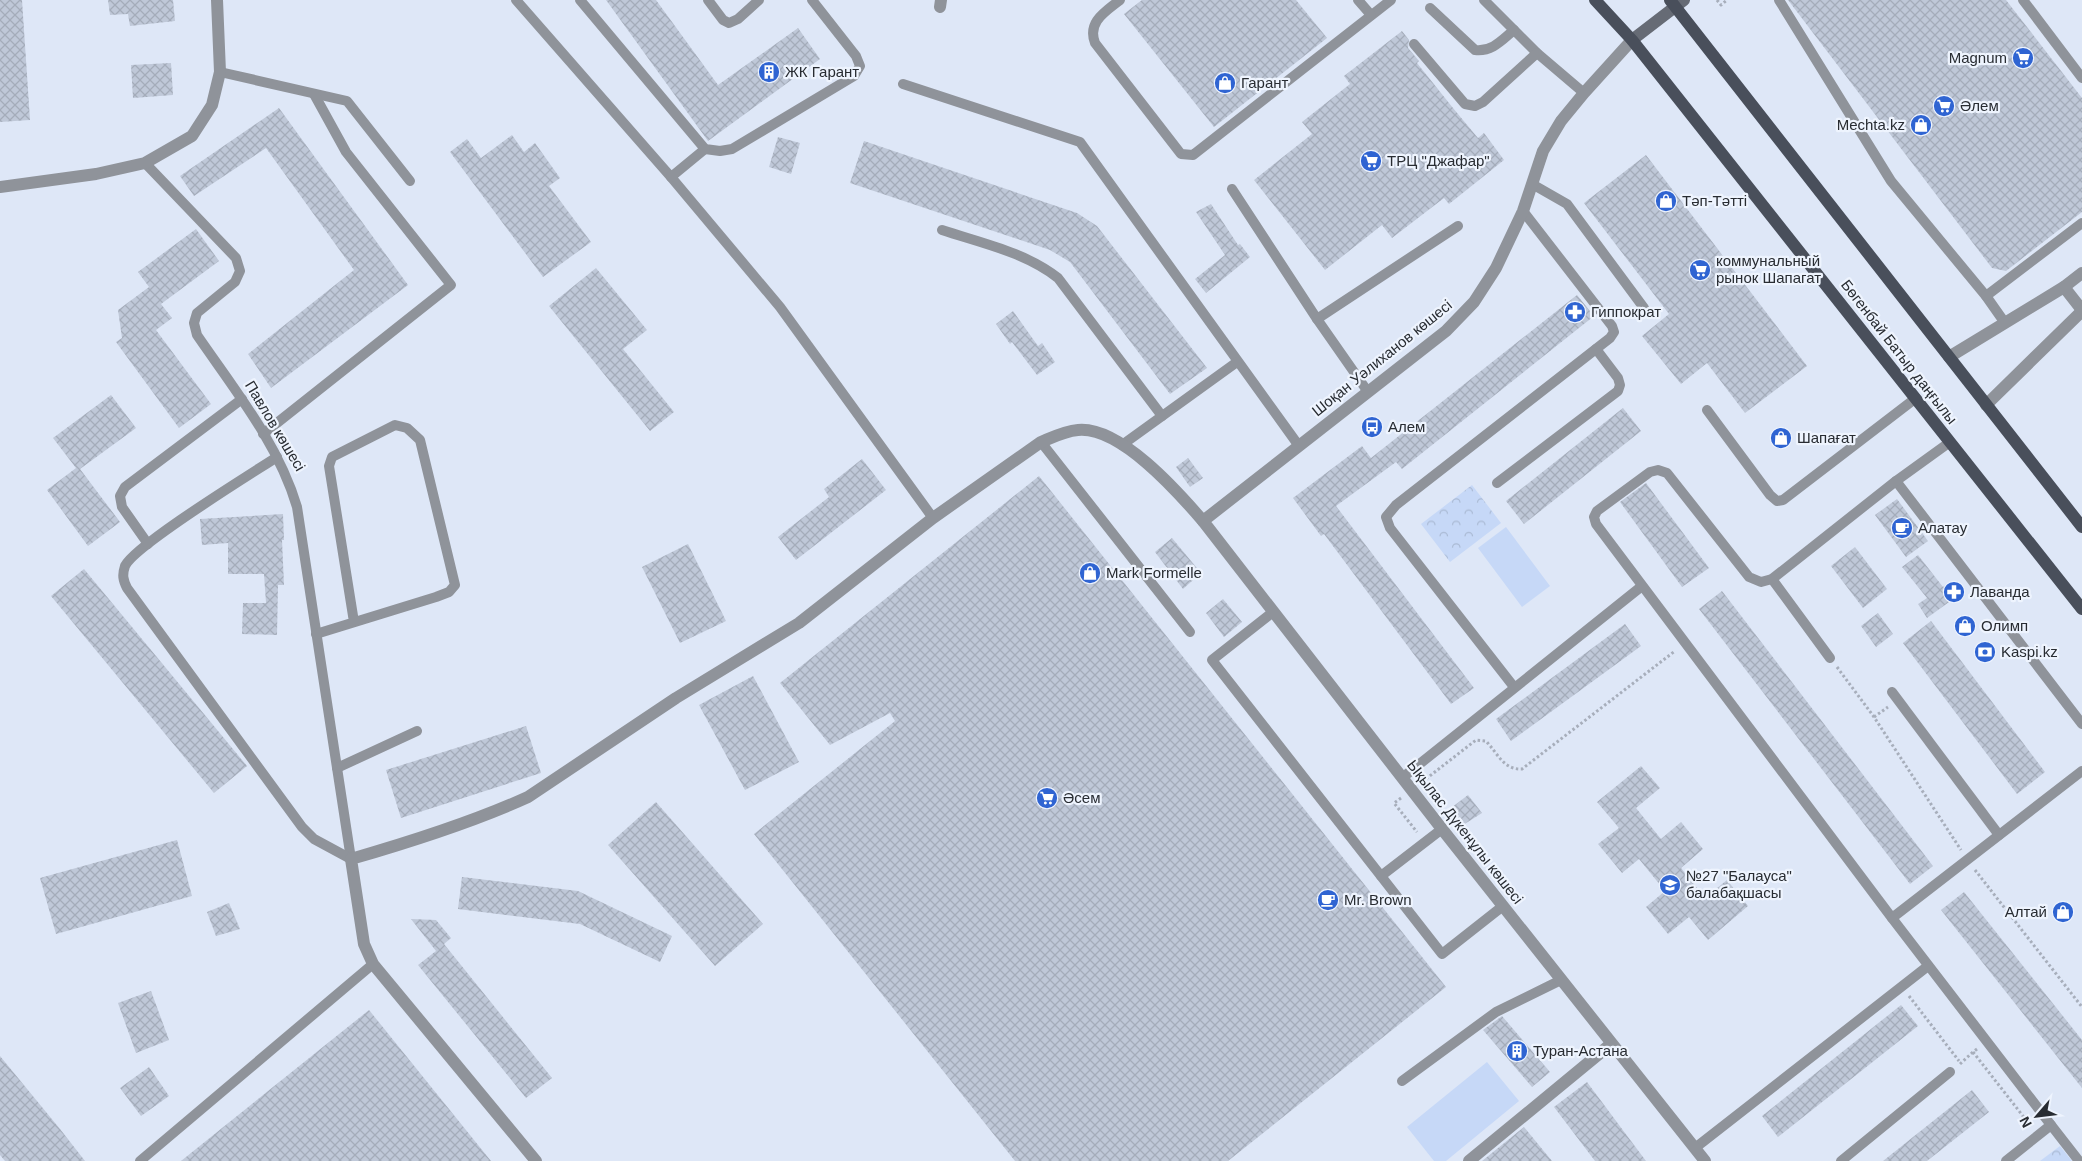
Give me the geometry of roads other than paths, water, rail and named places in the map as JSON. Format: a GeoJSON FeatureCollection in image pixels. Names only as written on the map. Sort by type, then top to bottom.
{"type":"FeatureCollection","features":[{"type":"Feature","properties":{"kind":"main road","name":"Бөгенбай Батыр даңғылы"},"geometry":{"type":"LineString","coordinates":[[1595,0],[1632,40],[2082,609]]}},
{"type":"Feature","properties":{"kind":"main road","name":"Шоқан Уәлиханов көшесі"},"geometry":{"type":"LineString","coordinates":[[1632,40],[1676,2]]}},
{"type":"Feature","properties":{"kind":"main road"},"geometry":{"type":"LineString","coordinates":[[1676,2],[2082,527]]}},
{"type":"Feature","properties":{"kind":"street"},"geometry":{"type":"LineString","coordinates":[[0,187],[96,174],[145,162],[192,136],[212,105],[220,72],[217,0]]}},
{"type":"Feature","properties":{"kind":"street","name":"Шоқан Уәлиханов көшесі"},"geometry":{"type":"LineString","coordinates":[[1203,522],[1446,331],[1474,302],[1496,268],[1523,211],[1543,151],[1561,121],[1584,92],[1632,40]]}},
{"type":"Feature","properties":{"kind":"street"},"geometry":{"type":"LineString","coordinates":[[1949,357],[2064,287],[2082,273]]}},
{"type":"Feature","properties":{"kind":"street"},"geometry":{"type":"LineString","coordinates":[[1986,405],[2082,310],[2064,287]]}},
{"type":"Feature","properties":{"kind":"street","name":"Ықылас Дүкенұлы көшесі"},"geometry":{"type":"LineString","coordinates":[[351,860],[422,837],[506,807],[528,797],[676,698],[799,623],[933,518],[1041,442],[1061,434],[1079,430],[1101,434],[1122,445],[1156,471],[1203,522],[1442,829],[1705,1161]]}},
{"type":"Feature","properties":{"kind":"street"},"geometry":{"type":"LineString","coordinates":[[351,860],[364,944],[373,964],[536,1161]]}},
{"type":"Feature","properties":{"kind":"street"},"geometry":{"type":"LineString","coordinates":[[1469,1161],[1611,1044]]}},
{"type":"Feature","properties":{"kind":"lane"},"geometry":{"type":"LineString","coordinates":[[516,0],[671,177],[780,307],[933,518]]}},
{"type":"Feature","properties":{"kind":"lane"},"geometry":{"type":"LineString","coordinates":[[580,0],[705,149],[720,151],[732,149],[854,76],[860,66],[856,56],[812,0]]}},
{"type":"Feature","properties":{"kind":"lane"},"geometry":{"type":"LineString","coordinates":[[708,0],[723,20],[729,24],[759,0]]}},
{"type":"Feature","properties":{"kind":"lane"},"geometry":{"type":"LineString","coordinates":[[1120,0],[1098,18],[1092,36],[1095,44],[1181,154],[1187,156],[1193,155],[1391,0]]}},
{"type":"Feature","properties":{"kind":"lane"},"geometry":{"type":"LineString","coordinates":[[1358,0],[1371,15]]}},
{"type":"Feature","properties":{"kind":"lane"},"geometry":{"type":"LineString","coordinates":[[1484,0],[1514,30],[1584,92]]}},
{"type":"Feature","properties":{"kind":"lane"},"geometry":{"type":"LineString","coordinates":[[1778,0],[1786,5],[1891,181],[1986,296],[2005,323]]}},
{"type":"Feature","properties":{"kind":"lane"},"geometry":{"type":"LineString","coordinates":[[2023,0],[2082,78]]}},
{"type":"Feature","properties":{"kind":"lane"},"geometry":{"type":"LineString","coordinates":[[1430,8],[1475,50],[1484,51],[1491,49],[1514,30]]}},
{"type":"Feature","properties":{"kind":"lane"},"geometry":{"type":"LineString","coordinates":[[1414,44],[1465,104],[1475,106],[1483,102],[1538,52]]}},
{"type":"Feature","properties":{"kind":"lane"},"geometry":{"type":"LineString","coordinates":[[220,72],[347,101],[410,181]]}},
{"type":"Feature","properties":{"kind":"lane"},"geometry":{"type":"LineString","coordinates":[[903,84],[1080,142],[1299,446]]}},
{"type":"Feature","properties":{"kind":"lane"},"geometry":{"type":"LineString","coordinates":[[263,434],[452,285],[346,152],[314,94]]}},
{"type":"Feature","properties":{"kind":"lane"},"geometry":{"type":"LineString","coordinates":[[671,177],[705,149]]}},
{"type":"Feature","properties":{"kind":"lane","name":"Павлов көшесі"},"geometry":{"type":"LineString","coordinates":[[145,162],[236,258],[240,271],[235,282],[196,313],[194,323],[197,335],[242,399],[277,457],[289,480],[297,507],[351,860]]}},
{"type":"Feature","properties":{"kind":"lane"},"geometry":{"type":"LineString","coordinates":[[1532,184],[1567,204],[1644,308]]}},
{"type":"Feature","properties":{"kind":"lane"},"geometry":{"type":"LineString","coordinates":[[1232,189],[1317,319],[1368,392]]}},
{"type":"Feature","properties":{"kind":"lane"},"geometry":{"type":"LineString","coordinates":[[1514,687],[1390,528],[1386,517],[1396,505],[1610,338],[1614,332],[1612,326],[1523,211]]}},
{"type":"Feature","properties":{"kind":"lane"},"geometry":{"type":"LineString","coordinates":[[1986,296],[2082,223]]}},
{"type":"Feature","properties":{"kind":"lane"},"geometry":{"type":"LineString","coordinates":[[1317,319],[1458,226]]}},
{"type":"Feature","properties":{"kind":"lane"},"geometry":{"type":"LineString","coordinates":[[942,230],[1041,265],[1058,278],[1162,416]]}},
{"type":"Feature","properties":{"kind":"lane"},"geometry":{"type":"LineString","coordinates":[[1497,483],[1618,390],[1620,385],[1618,378],[1596,349]]}},
{"type":"Feature","properties":{"kind":"lane"},"geometry":{"type":"LineString","coordinates":[[1122,445],[1237,362]]}},
{"type":"Feature","properties":{"kind":"lane"},"geometry":{"type":"LineString","coordinates":[[1706,410],[1770,495],[1777,501],[1783,500],[1916,398]]}},
{"type":"Feature","properties":{"kind":"lane"},"geometry":{"type":"LineString","coordinates":[[148,544],[122,507],[120,496],[122,491],[242,399]]}},
{"type":"Feature","properties":{"kind":"lane"},"geometry":{"type":"LineString","coordinates":[[316,634],[354,622],[449,592],[454,585],[420,440],[407,428],[395,425],[332,457],[330,461],[329,466],[354,622]]}},
{"type":"Feature","properties":{"kind":"lane"},"geometry":{"type":"LineString","coordinates":[[1041,442],[1190,632]]}},
{"type":"Feature","properties":{"kind":"lane"},"geometry":{"type":"LineString","coordinates":[[1950,442],[1896,481],[1772,579],[1760,582],[1749,577],[1667,473],[1658,470],[1650,472],[1597,511],[1594,517],[1596,524],[1642,586],[1928,966],[2079,1161]]}},
{"type":"Feature","properties":{"kind":"lane"},"geometry":{"type":"LineString","coordinates":[[277,457],[148,544],[126,565],[122,577],[127,588],[302,828],[314,839],[351,860]]}},
{"type":"Feature","properties":{"kind":"lane"},"geometry":{"type":"LineString","coordinates":[[1896,481],[2082,724]]}},
{"type":"Feature","properties":{"kind":"lane"},"geometry":{"type":"LineString","coordinates":[[1772,579],[1830,658]]}},
{"type":"Feature","properties":{"kind":"lane"},"geometry":{"type":"LineString","coordinates":[[1402,778],[1642,586]]}},
{"type":"Feature","properties":{"kind":"lane"},"geometry":{"type":"LineString","coordinates":[[1273,612],[1212,660],[1442,954],[1503,906]]}},
{"type":"Feature","properties":{"kind":"lane"},"geometry":{"type":"LineString","coordinates":[[1892,692],[1999,835]]}},
{"type":"Feature","properties":{"kind":"lane"},"geometry":{"type":"LineString","coordinates":[[337,768],[417,731]]}},
{"type":"Feature","properties":{"kind":"lane"},"geometry":{"type":"LineString","coordinates":[[1892,918],[2082,771]]}},
{"type":"Feature","properties":{"kind":"lane"},"geometry":{"type":"LineString","coordinates":[[1381,876],[1442,829]]}},
{"type":"Feature","properties":{"kind":"lane"},"geometry":{"type":"LineString","coordinates":[[140,1161],[373,964]]}},
{"type":"Feature","properties":{"kind":"lane"},"geometry":{"type":"LineString","coordinates":[[1695,1148],[1928,966]]}},
{"type":"Feature","properties":{"kind":"lane"},"geometry":{"type":"LineString","coordinates":[[1402,1081],[1496,1012],[1561,980]]}},
{"type":"Feature","properties":{"kind":"lane"},"geometry":{"type":"LineString","coordinates":[[1841,1161],[1950,1072]]}},
{"type":"Feature","properties":{"kind":"lane"},"geometry":{"type":"LineString","coordinates":[[2006,1161],[2051,1125]]}},
{"type":"Feature","properties":{"kind":"place","name":"Magnum"},"geometry":{"type":"Point","coordinates":[2023,58]}},
{"type":"Feature","properties":{"kind":"place","name":"ЖК Гарант"},"geometry":{"type":"Point","coordinates":[769,72]}},
{"type":"Feature","properties":{"kind":"place","name":"Гарант"},"geometry":{"type":"Point","coordinates":[1225,83]}},
{"type":"Feature","properties":{"kind":"place","name":"Әлем"},"geometry":{"type":"Point","coordinates":[1944,106]}},
{"type":"Feature","properties":{"kind":"place","name":"Mechta.kz"},"geometry":{"type":"Point","coordinates":[1921,125]}},
{"type":"Feature","properties":{"kind":"place","name":"ТРЦ \"Джафар\""},"geometry":{"type":"Point","coordinates":[1371,161]}},
{"type":"Feature","properties":{"kind":"place","name":"Тәп-Тәтті"},"geometry":{"type":"Point","coordinates":[1666,201]}},
{"type":"Feature","properties":{"kind":"place","name":"коммунальный рынок Шапагат"},"geometry":{"type":"Point","coordinates":[1700,270]}},
{"type":"Feature","properties":{"kind":"place","name":"Гиппократ"},"geometry":{"type":"Point","coordinates":[1575,312]}},
{"type":"Feature","properties":{"kind":"place","name":"Алем"},"geometry":{"type":"Point","coordinates":[1372,427]}},
{"type":"Feature","properties":{"kind":"place","name":"Шапағат"},"geometry":{"type":"Point","coordinates":[1781,438]}},
{"type":"Feature","properties":{"kind":"place","name":"Алатау"},"geometry":{"type":"Point","coordinates":[1902,528]}},
{"type":"Feature","properties":{"kind":"place","name":"Mark Formelle"},"geometry":{"type":"Point","coordinates":[1090,573]}},
{"type":"Feature","properties":{"kind":"place","name":"Лаванда"},"geometry":{"type":"Point","coordinates":[1954,592]}},
{"type":"Feature","properties":{"kind":"place","name":"Олимп"},"geometry":{"type":"Point","coordinates":[1965,626]}},
{"type":"Feature","properties":{"kind":"place","name":"Kaspi.kz"},"geometry":{"type":"Point","coordinates":[1985,652]}},
{"type":"Feature","properties":{"kind":"place","name":"Әсем"},"geometry":{"type":"Point","coordinates":[1047,798]}},
{"type":"Feature","properties":{"kind":"place","name":"№27 \"Балауса\" балабақшасы"},"geometry":{"type":"Point","coordinates":[1670,885]}},
{"type":"Feature","properties":{"kind":"place","name":"Mr. Brown"},"geometry":{"type":"Point","coordinates":[1328,900]}},
{"type":"Feature","properties":{"kind":"place","name":"Алтай"},"geometry":{"type":"Point","coordinates":[2063,912]}},
{"type":"Feature","properties":{"kind":"place","name":"Туран-Астана"},"geometry":{"type":"Point","coordinates":[1517,1051]}}]}
